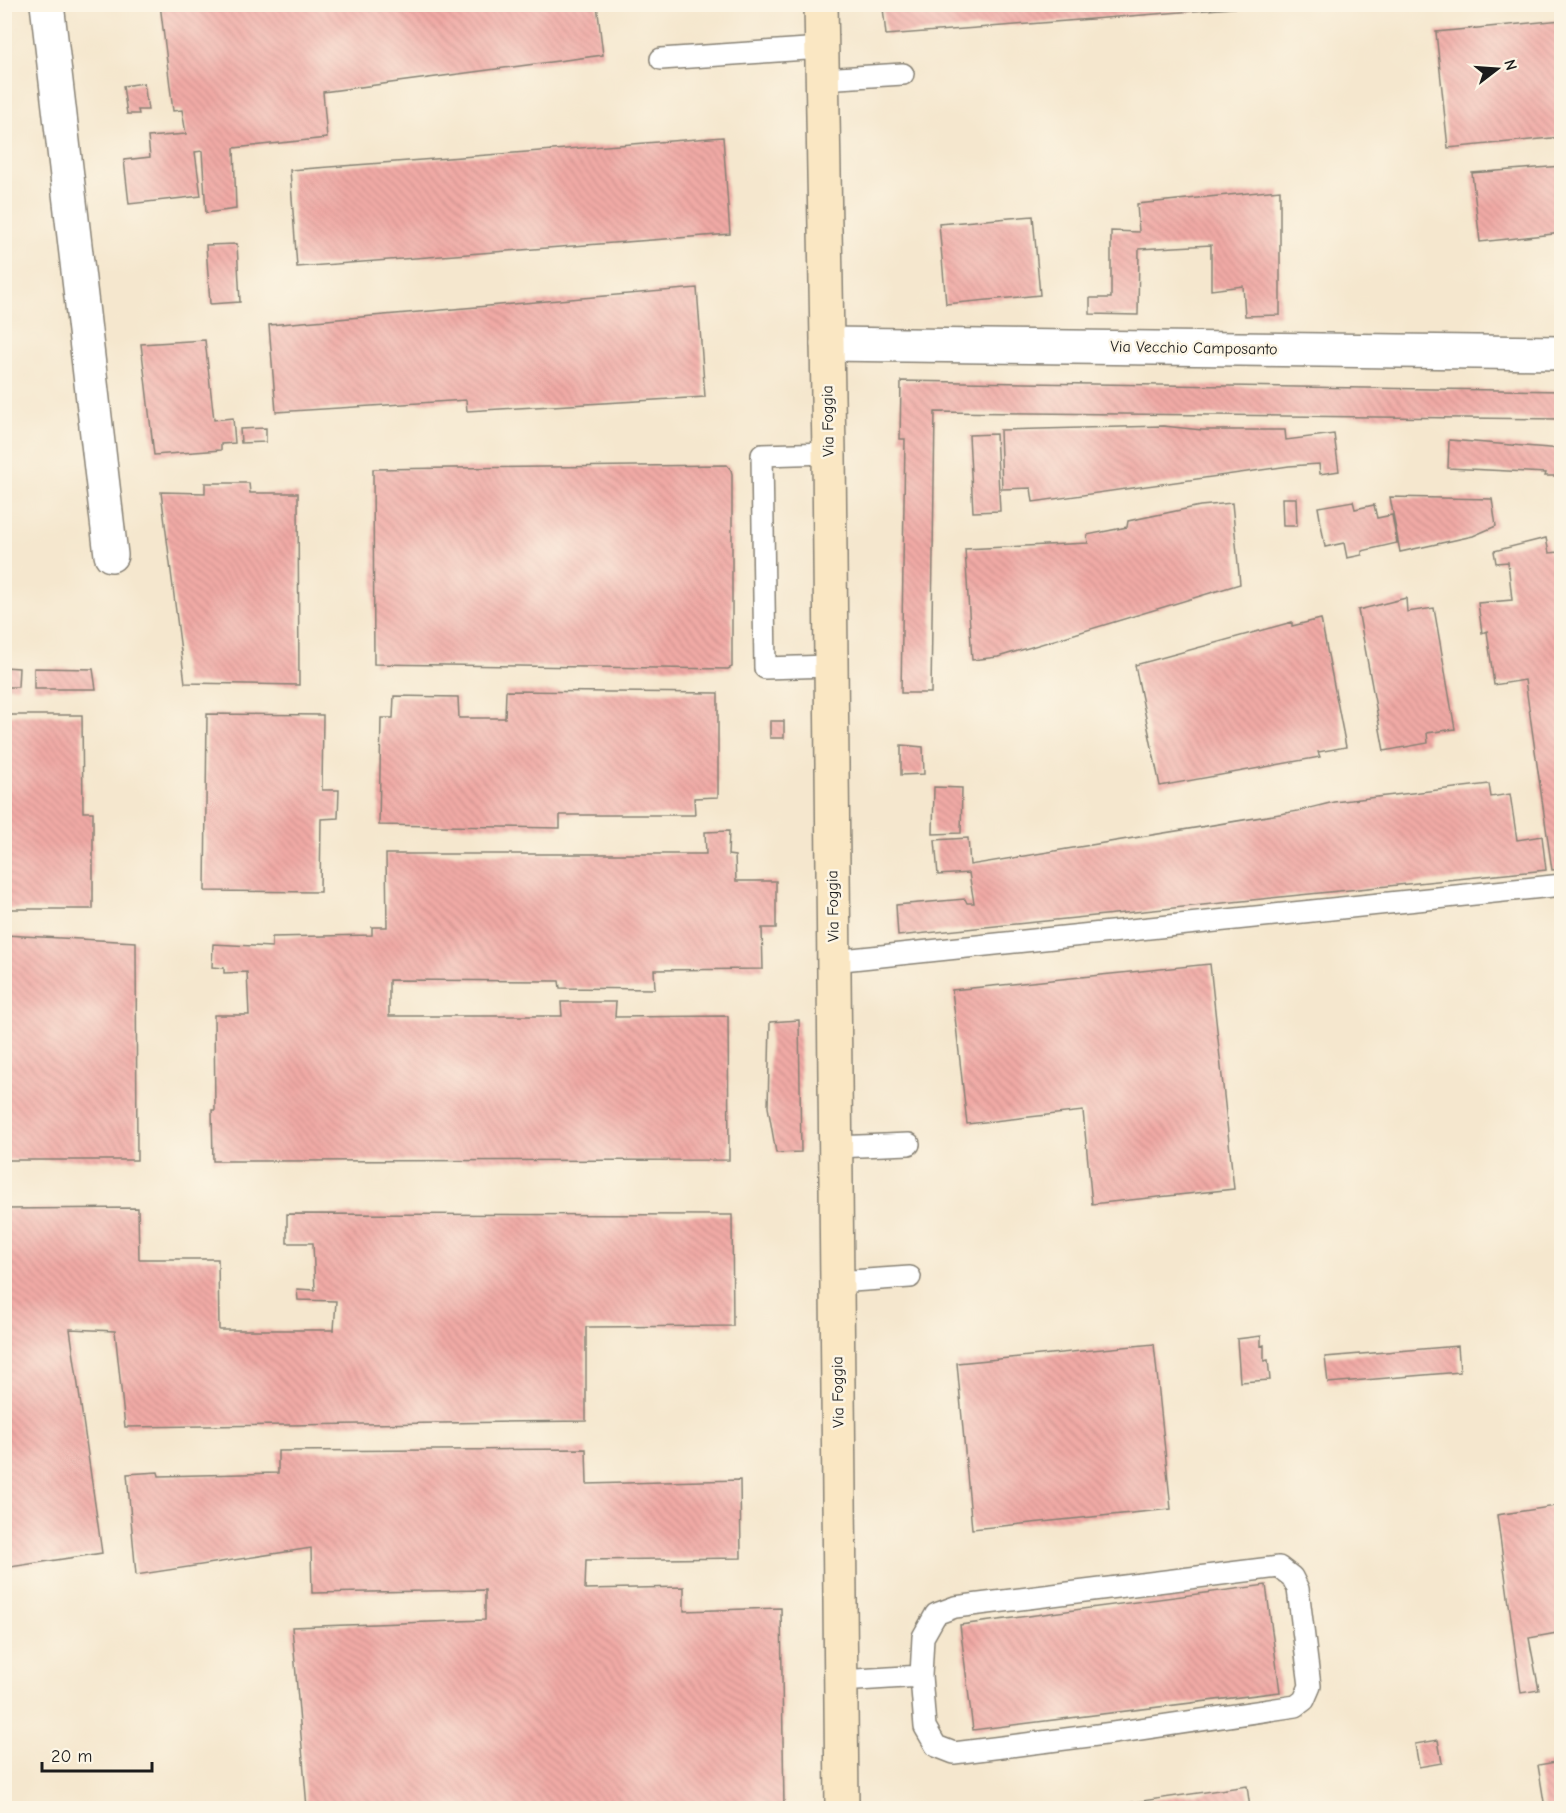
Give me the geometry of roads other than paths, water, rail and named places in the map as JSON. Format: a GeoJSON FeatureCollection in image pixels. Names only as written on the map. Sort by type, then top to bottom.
{"type":"FeatureCollection","features":[{"type":"Feature","properties":{"kind":"main road","name":"Via Foggia"},"geometry":{"type":"LineString","coordinates":[[821,4],[829,453],[842,1809]]}},
{"type":"Feature","properties":{"kind":"street"},"geometry":{"type":"LineString","coordinates":[[47,4],[111,555]]}},
{"type":"Feature","properties":{"kind":"street","name":"Via Vecchio Camposanto"},"geometry":{"type":"LineString","coordinates":[[827,344],[1562,353]]}},
{"type":"Feature","properties":{"kind":"lane"},"geometry":{"type":"LineString","coordinates":[[661,59],[822,63],[903,74]]}},
{"type":"Feature","properties":{"kind":"lane"},"geometry":{"type":"LineString","coordinates":[[829,453],[762,455],[765,668],[830,666]]}},
{"type":"Feature","properties":{"kind":"lane"},"geometry":{"type":"LineString","coordinates":[[834,960],[1562,885]]}},
{"type":"Feature","properties":{"kind":"lane"},"geometry":{"type":"LineString","coordinates":[[836,1147],[909,1143]]}},
{"type":"Feature","properties":{"kind":"lane"},"geometry":{"type":"LineString","coordinates":[[837,1282],[910,1277]]}},
{"type":"Feature","properties":{"kind":"lane"},"geometry":{"type":"LineString","coordinates":[[1279,1568],[1292,1576],[1298,1589],[1310,1686],[1304,1700],[1296,1706],[1113,1733],[954,1753],[936,1746],[925,1727],[921,1676],[923,1637],[936,1614],[955,1607],[1279,1568]]}},
{"type":"Feature","properties":{"kind":"lane"},"geometry":{"type":"LineString","coordinates":[[841,1681],[921,1676]]}}]}
